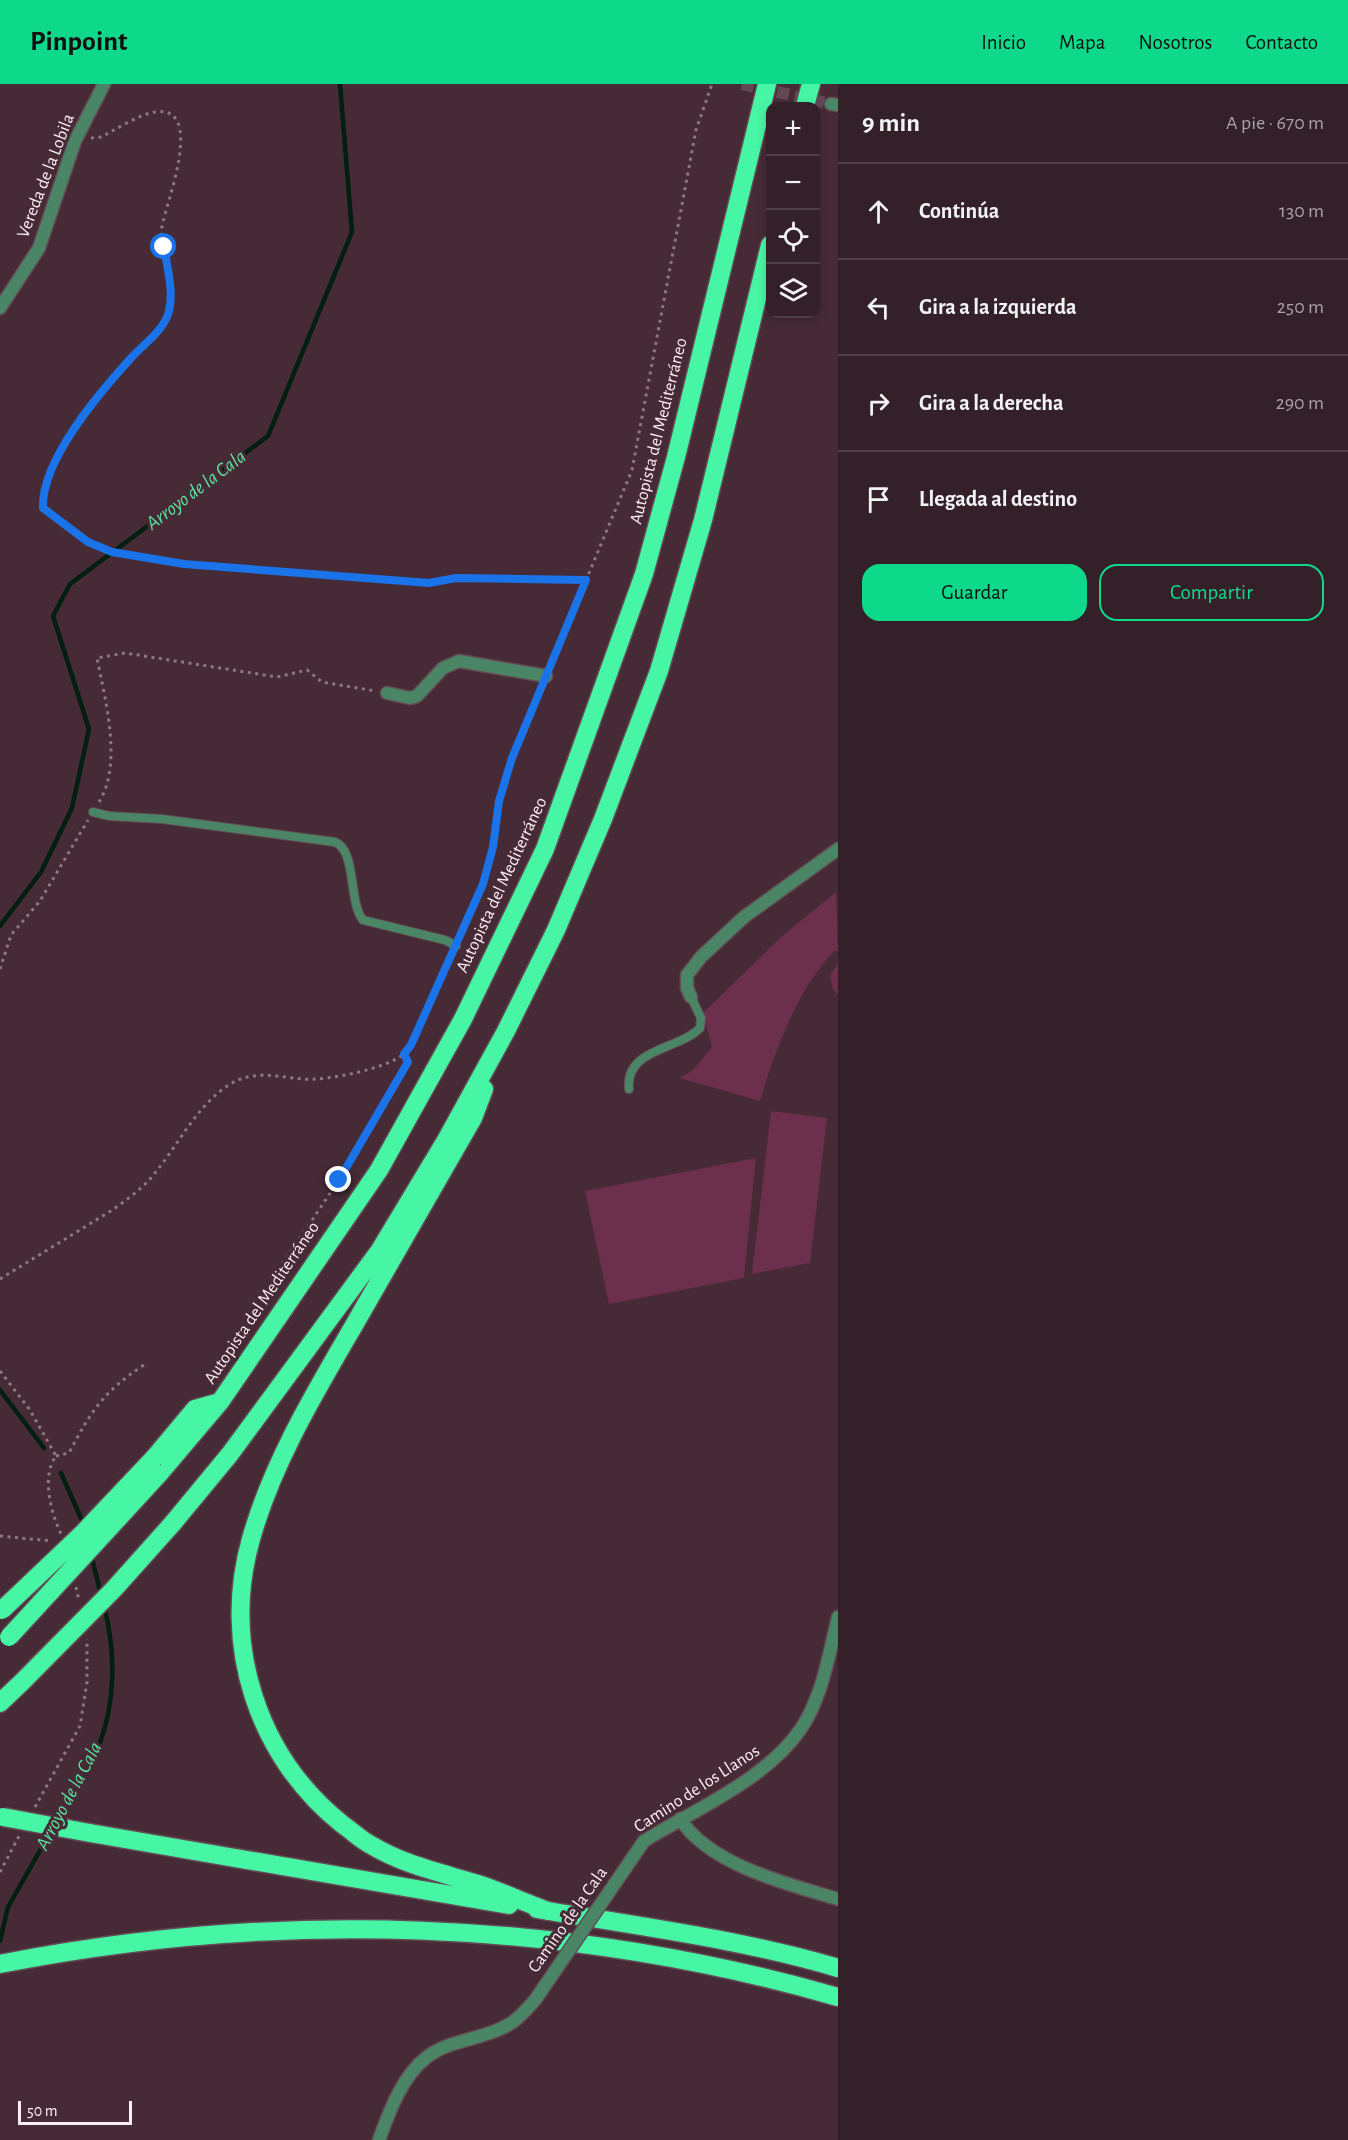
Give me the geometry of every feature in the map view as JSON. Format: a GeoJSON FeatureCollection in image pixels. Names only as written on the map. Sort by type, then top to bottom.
{"type":"FeatureCollection","features":[{"type":"Feature","properties":{"kind":"highway","name":"Autopista del Mediterráneo"},"geometry":{"type":"LineString","coordinates":[[5,1641],[156,1466],[219,1402],[379,1170],[463,1019],[545,849],[644,574],[676,457],[767,84]]}},
{"type":"Feature","properties":{"kind":"highway"},"geometry":{"type":"LineString","coordinates":[[806,102],[811,84]]}},
{"type":"Feature","properties":{"kind":"highway"},"geometry":{"type":"LineString","coordinates":[[0,1702],[114,1589],[230,1454],[380,1250],[445,1142],[506,1031],[560,920],[603,819],[659,671],[703,520],[766,264]]}},
{"type":"Feature","properties":{"kind":"highway"},"geometry":{"type":"LineString","coordinates":[[506,1031],[473,1119],[318,1388],[277,1468],[251,1539],[243,1578],[240,1613],[246,1672],[262,1721],[283,1761],[303,1787],[329,1813],[368,1844],[401,1861],[444,1876],[480,1885],[548,1911]]}},
{"type":"Feature","properties":{"kind":"highway"},"geometry":{"type":"LineString","coordinates":[[1,1611],[156,1466]]}},
{"type":"Feature","properties":{"kind":"highway"},"geometry":{"type":"LineString","coordinates":[[1,1817],[715,1940],[805,1958],[838,1968]]}},
{"type":"Feature","properties":{"kind":"highway"},"geometry":{"type":"LineString","coordinates":[[0,1964],[150,1940],[221,1932],[367,1928],[532,1937],[687,1961],[792,1984],[838,1997]]}},
{"type":"Feature","properties":{"kind":"street","name":"Vereda de la Lobila"},"geometry":{"type":"LineString","coordinates":[[0,308],[39,248],[75,141],[104,84]]}},
{"type":"Feature","properties":{"kind":"street"},"geometry":{"type":"LineString","coordinates":[[387,693],[410,698],[417,696],[443,668],[459,661],[546,676]]}},
{"type":"Feature","properties":{"kind":"street"},"geometry":{"type":"LineString","coordinates":[[691,997],[687,987],[687,975],[700,957],[744,917],[838,849]]}},
{"type":"Feature","properties":{"kind":"street","name":"Camino de los Llanos"},"geometry":{"type":"LineString","coordinates":[[631,1860],[644,1841],[770,1765],[801,1729],[821,1684],[838,1617]]}},
{"type":"Feature","properties":{"kind":"street"},"geometry":{"type":"LineString","coordinates":[[680,1819],[690,1833],[732,1862],[838,1899]]}},
{"type":"Feature","properties":{"kind":"street","name":"Camino de la Cala"},"geometry":{"type":"LineString","coordinates":[[379,2140],[390,2109],[411,2074],[426,2057],[442,2048],[509,2025],[535,2000],[631,1860]]}},
{"type":"Feature","properties":{"kind":"lane"},"geometry":{"type":"LineString","coordinates":[[93,812],[109,816],[162,819],[336,842],[346,851],[358,911],[363,920],[445,940],[456,946]]}},
{"type":"Feature","properties":{"kind":"lane"},"geometry":{"type":"LineString","coordinates":[[629,1089],[631,1072],[644,1057],[700,1028],[701,1018],[691,997]]}},
{"type":"Feature","properties":{"kind":"path"},"geometry":{"type":"LineString","coordinates":[[0,1279],[132,1196],[150,1179],[203,1109],[218,1093],[233,1082],[263,1074],[306,1080],[346,1074],[383,1065],[404,1054],[483,884],[493,847],[499,801],[512,758],[632,470],[696,130],[712,84]]}},
{"type":"Feature","properties":{"kind":"path"},"geometry":{"type":"LineString","coordinates":[[75,141],[101,137],[155,112],[169,114],[177,120],[181,136],[180,157],[162,227],[169,282],[169,312],[160,327],[116,375],[61,448],[48,474],[42,496],[43,508],[88,542],[112,552],[184,564],[429,583],[456,578],[586,580]]}},
{"type":"Feature","properties":{"kind":"path"},"geometry":{"type":"LineString","coordinates":[[0,969],[11,935],[40,901],[105,792],[109,763],[110,720],[97,658],[125,653],[277,677],[307,670],[322,682],[387,693]]}},
{"type":"Feature","properties":{"kind":"path"},"geometry":{"type":"LineString","coordinates":[[274,1276],[339,1180],[398,1084],[408,1062],[404,1054]]}},
{"type":"Feature","properties":{"kind":"path"},"geometry":{"type":"LineString","coordinates":[[0,1536],[41,1541],[54,1541],[62,1537],[50,1505],[50,1464],[56,1456],[69,1453],[97,1404],[120,1381],[144,1365]]}},
{"type":"Feature","properties":{"kind":"path"},"geometry":{"type":"LineString","coordinates":[[0,1371],[30,1410],[56,1456]]}},
{"type":"Feature","properties":{"kind":"path"},"geometry":{"type":"LineString","coordinates":[[76,1584],[80,1605]]}},
{"type":"Feature","properties":{"kind":"path"},"geometry":{"type":"LineString","coordinates":[[34,1809],[80,1726],[87,1682],[87,1637]]}},
{"type":"Feature","properties":{"kind":"path"},"geometry":{"type":"LineString","coordinates":[[0,1872],[23,1830]]}},
{"type":"Feature","properties":{"kind":"shaded area"},"geometry":{"type":"Polygon","coordinates":[[[836,892],[838,952],[835,950],[822,966],[799,1001],[781,1040],[760,1101],[680,1078],[694,1069],[712,1047],[703,1013],[781,937],[836,892]]]}},
{"type":"Feature","properties":{"kind":"shaded area"},"geometry":{"type":"Polygon","coordinates":[[[838,963],[838,995],[833,989],[830,976],[838,963]]]}},
{"type":"Feature","properties":{"kind":"shaded area"},"geometry":{"type":"Polygon","coordinates":[[[771,1111],[827,1118],[810,1263],[752,1274],[771,1111]]]}},
{"type":"Feature","properties":{"kind":"shaded area"},"geometry":{"type":"Polygon","coordinates":[[[756,1158],[744,1278],[609,1304],[585,1191],[756,1158]]]}},
{"type":"Feature","properties":{"kind":"waterway","name":"Arroyo de la Cala"},"geometry":{"type":"LineString","coordinates":[[0,926],[41,872],[72,808],[89,729],[53,616],[70,584],[268,436],[352,232],[340,84]]}},
{"type":"Feature","properties":{"kind":"waterway","name":"Arroyo de la Cala"},"geometry":{"type":"LineString","coordinates":[[0,1390],[44,1448]]}},
{"type":"Feature","properties":{"kind":"waterway","name":"Arroyo de la Cala"},"geometry":{"type":"LineString","coordinates":[[61,1473],[84,1525]]}},
{"type":"Feature","properties":{"kind":"waterway","name":"Arroyo de la Cala"},"geometry":{"type":"LineString","coordinates":[[91,1554],[101,1595]]}},
{"type":"Feature","properties":{"kind":"waterway","name":"Arroyo de la Cala"},"geometry":{"type":"LineString","coordinates":[[57,1821],[94,1757],[108,1713],[112,1659],[104,1606]]}},
{"type":"Feature","properties":{"kind":"waterway","name":"Arroyo de la Cala"},"geometry":{"type":"LineString","coordinates":[[0,1941],[8,1907],[51,1831]]}},
{"type":"Feature","properties":{"kind":"tunnel"},"geometry":{"type":"LineString","coordinates":[[742,84],[831,104]]}},
{"type":"Feature","properties":{"kind":"route"},"geometry":{"type":"LineString","coordinates":[[164,247],[169,282],[169,312],[160,327],[116,375],[61,448],[48,474],[42,496],[43,508],[88,542],[112,552],[184,564],[429,583],[438,579],[456,578],[586,580],[512,758],[499,801],[493,847],[483,884],[411,1045],[404,1054],[408,1062],[398,1084],[339,1180]]}}]}
